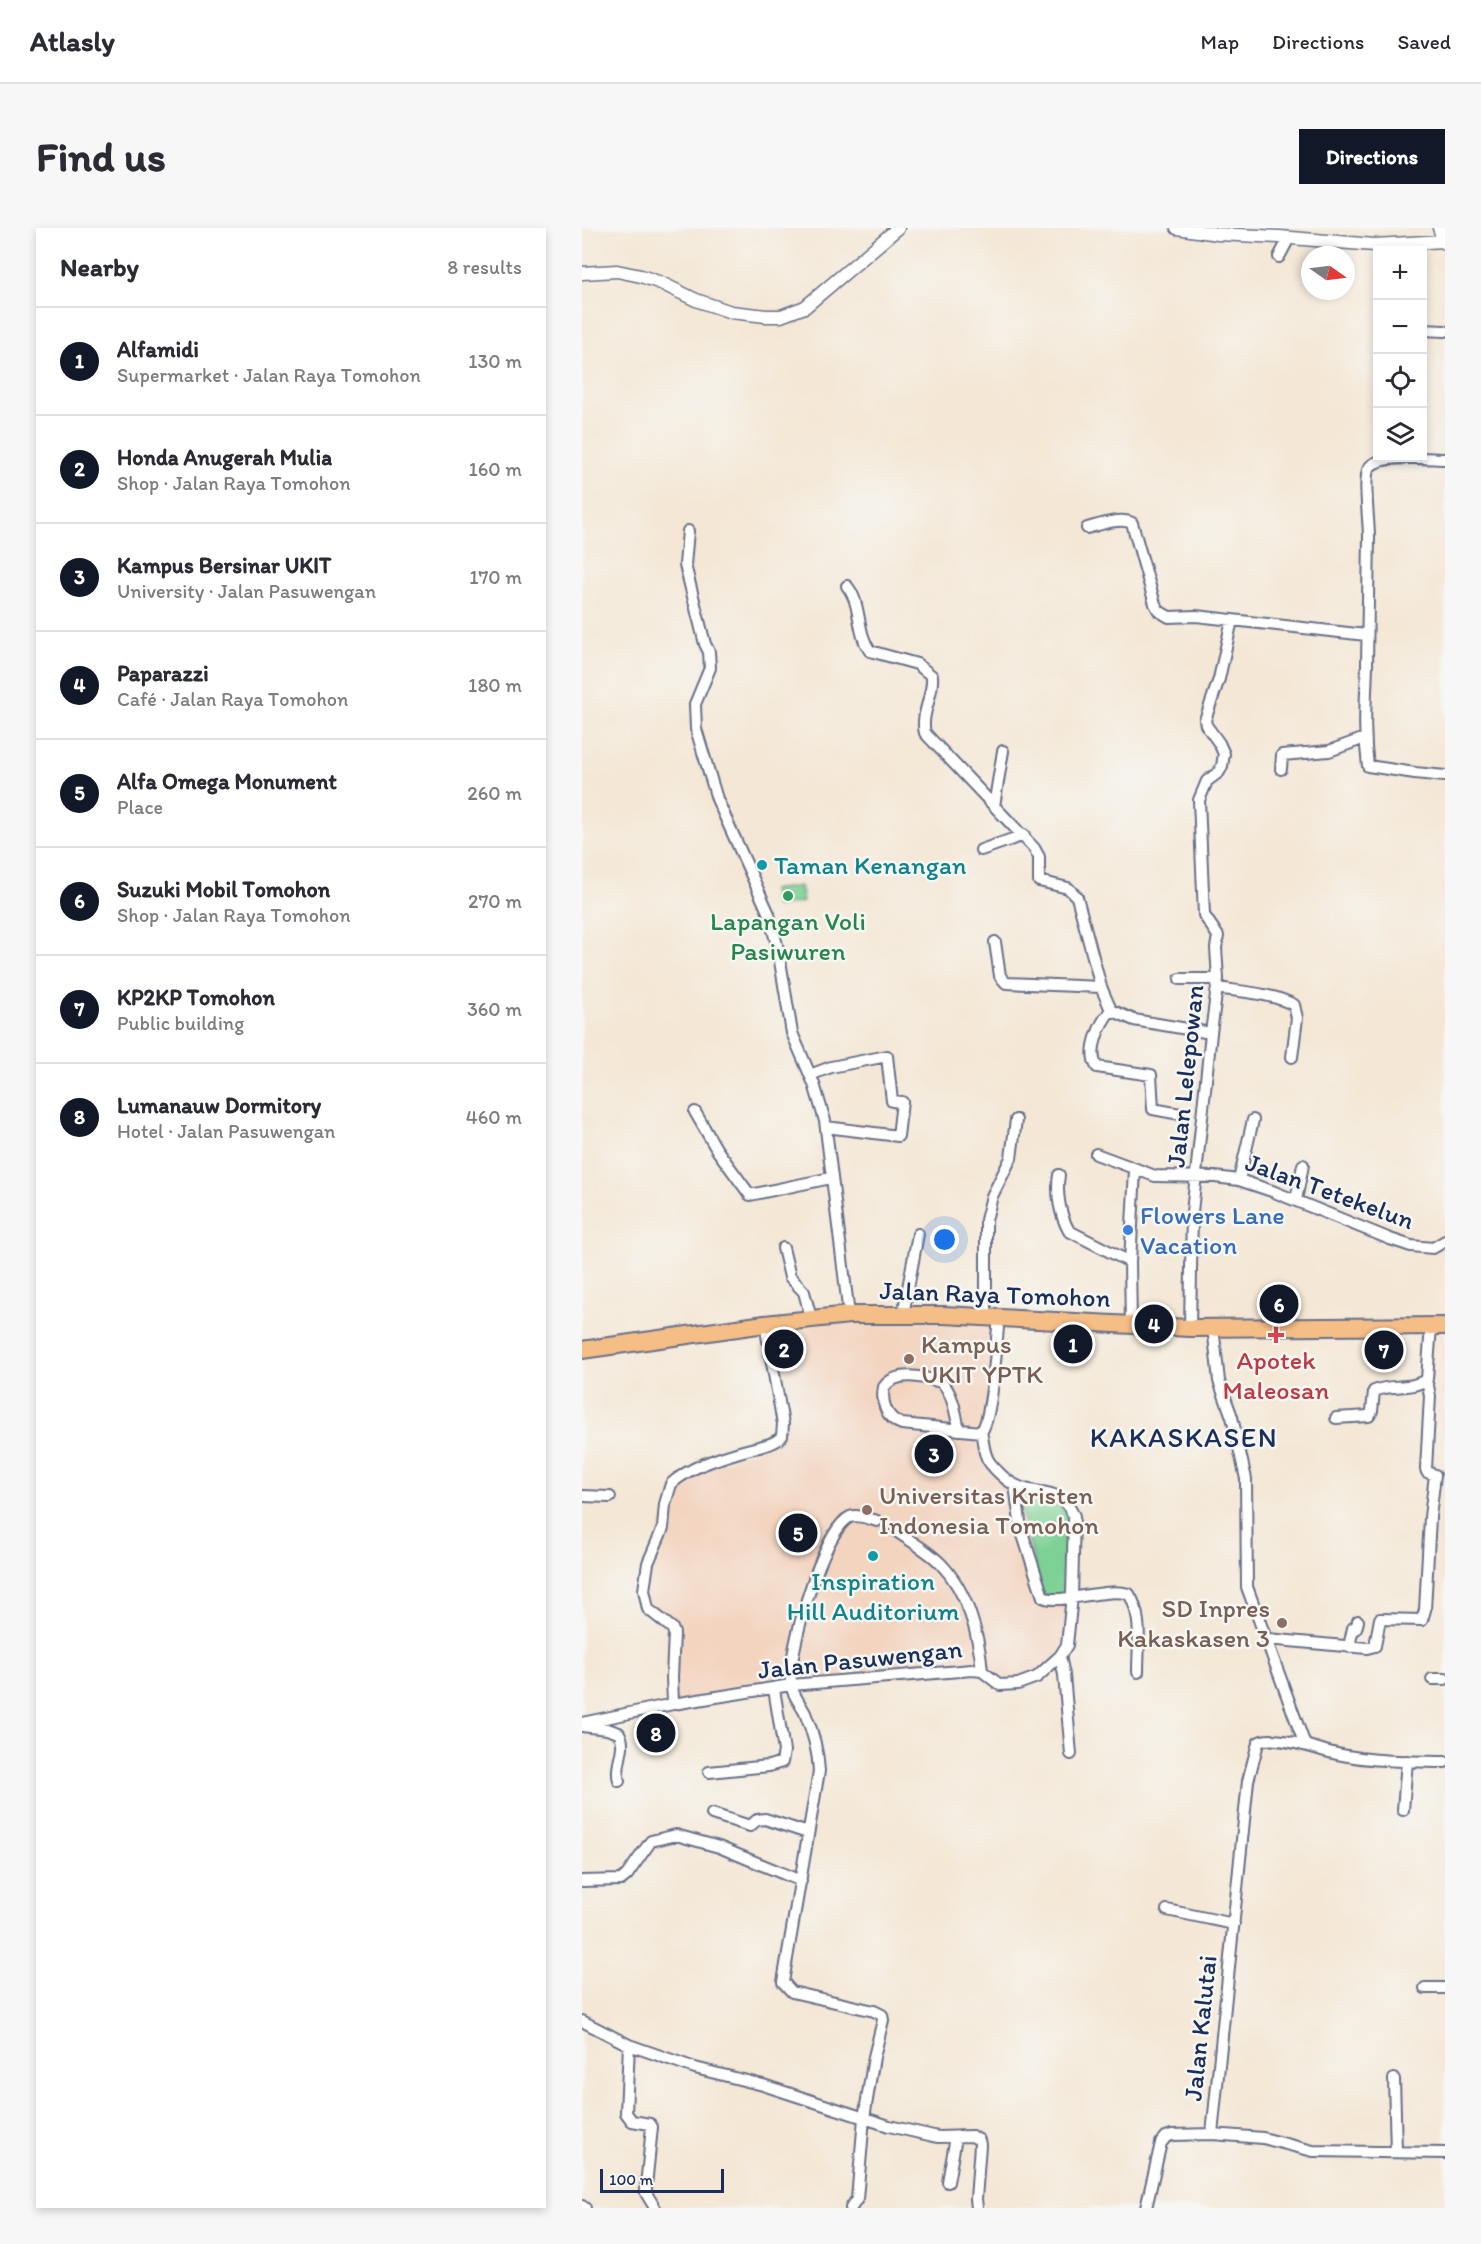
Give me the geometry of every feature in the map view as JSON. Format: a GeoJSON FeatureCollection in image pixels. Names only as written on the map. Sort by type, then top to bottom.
{"type":"FeatureCollection","features":[{"type":"Feature","properties":{"kind":"highway","name":"Jalan Raya Tomohon"},"geometry":{"type":"LineString","coordinates":[[582,1350],[811,1318],[849,1316],[993,1318],[1190,1328],[1438,1326]]}},
{"type":"Feature","properties":{"kind":"street"},"geometry":{"type":"LineString","coordinates":[[582,273],[617,271],[641,276],[696,300],[731,312],[781,316],[804,307],[898,228]]}},
{"type":"Feature","properties":{"kind":"street"},"geometry":{"type":"LineString","coordinates":[[1177,228],[1218,234],[1374,245],[1444,242],[1439,228]]}},
{"type":"Feature","properties":{"kind":"street"},"geometry":{"type":"LineString","coordinates":[[1279,257],[1289,238]]}},
{"type":"Feature","properties":{"kind":"street"},"geometry":{"type":"LineString","coordinates":[[1328,246],[1330,242]]}},
{"type":"Feature","properties":{"kind":"street"},"geometry":{"type":"LineString","coordinates":[[1427,330],[1445,331]]}},
{"type":"Feature","properties":{"kind":"street"},"geometry":{"type":"LineString","coordinates":[[1445,459],[1398,459],[1378,462],[1370,466],[1366,475],[1369,539],[1365,738],[1368,766],[1445,776]]}},
{"type":"Feature","properties":{"kind":"street"},"geometry":{"type":"LineString","coordinates":[[1087,528],[1120,521],[1132,523],[1155,604],[1163,615],[1169,617],[1196,616],[1366,636]]}},
{"type":"Feature","properties":{"kind":"street"},"geometry":{"type":"LineString","coordinates":[[688,531],[685,565],[709,652],[710,668],[694,704],[696,729],[717,799],[769,914],[778,949],[792,1034],[819,1099],[826,1127],[849,1316]]}},
{"type":"Feature","properties":{"kind":"street"},"geometry":{"type":"LineString","coordinates":[[847,586],[855,600],[862,632],[870,651],[917,664],[932,676],[932,690],[924,722],[925,733],[1024,835],[1037,852],[1039,881],[1068,888],[1077,897],[1101,987],[1111,1010],[1134,1020],[1211,1033]]}},
{"type":"Feature","properties":{"kind":"street","name":"Jalan Lelepowan"},"geometry":{"type":"LineString","coordinates":[[1190,1328],[1192,1212],[1218,983],[1216,948],[1218,936],[1204,915],[1199,800],[1207,781],[1219,771],[1223,761],[1222,749],[1206,725],[1206,720],[1219,679],[1232,620]]}},
{"type":"Feature","properties":{"kind":"street"},"geometry":{"type":"LineString","coordinates":[[1281,769],[1282,755],[1329,751],[1365,738]]}},
{"type":"Feature","properties":{"kind":"street"},"geometry":{"type":"LineString","coordinates":[[994,806],[1003,752]]}},
{"type":"Feature","properties":{"kind":"street"},"geometry":{"type":"LineString","coordinates":[[981,850],[1024,835]]}},
{"type":"Feature","properties":{"kind":"street"},"geometry":{"type":"LineString","coordinates":[[995,942],[1000,976],[1006,984],[1101,987]]}},
{"type":"Feature","properties":{"kind":"street"},"geometry":{"type":"LineString","coordinates":[[1180,979],[1218,983],[1294,1005],[1297,1018],[1292,1057]]}},
{"type":"Feature","properties":{"kind":"street"},"geometry":{"type":"LineString","coordinates":[[1111,1010],[1099,1029],[1094,1055],[1095,1065],[1151,1075],[1153,1109],[1180,1114]]}},
{"type":"Feature","properties":{"kind":"street"},"geometry":{"type":"LineString","coordinates":[[810,1075],[831,1067],[887,1056],[892,1101],[902,1102],[898,1136],[826,1127]]}},
{"type":"Feature","properties":{"kind":"street"},"geometry":{"type":"LineString","coordinates":[[695,1112],[717,1150],[750,1196],[831,1178]]}},
{"type":"Feature","properties":{"kind":"street"},"geometry":{"type":"LineString","coordinates":[[1239,1180],[1253,1119]]}},
{"type":"Feature","properties":{"kind":"street"},"geometry":{"type":"LineString","coordinates":[[1016,1120],[1011,1158],[992,1196],[986,1220],[993,1318],[991,1393],[986,1423],[981,1432],[983,1446],[990,1463],[1015,1485],[1057,1496],[1070,1507],[1074,1516],[1072,1596],[1067,1645],[1060,1656],[1064,1675],[1071,1754]]}},
{"type":"Feature","properties":{"kind":"street","name":"Jalan Tetekelun"},"geometry":{"type":"LineString","coordinates":[[1096,1154],[1155,1176],[1215,1177],[1239,1180],[1411,1246],[1433,1248],[1445,1241]]}},
{"type":"Feature","properties":{"kind":"street"},"geometry":{"type":"LineString","coordinates":[[1296,1200],[1303,1165]]}},
{"type":"Feature","properties":{"kind":"street"},"geometry":{"type":"LineString","coordinates":[[1131,1324],[1130,1262],[1135,1170]]}},
{"type":"Feature","properties":{"kind":"street"},"geometry":{"type":"LineString","coordinates":[[1059,1176],[1057,1186],[1059,1201],[1069,1232],[1130,1262]]}},
{"type":"Feature","properties":{"kind":"street"},"geometry":{"type":"LineString","coordinates":[[903,1315],[918,1234]]}},
{"type":"Feature","properties":{"kind":"street"},"geometry":{"type":"LineString","coordinates":[[783,1248],[790,1277],[804,1292],[811,1318]]}},
{"type":"Feature","properties":{"kind":"street"},"geometry":{"type":"LineString","coordinates":[[673,1704],[674,1634],[672,1628],[648,1609],[644,1590],[648,1563],[663,1528],[668,1490],[675,1480],[696,1468],[741,1451],[776,1442],[782,1436],[783,1424],[765,1324]]}},
{"type":"Feature","properties":{"kind":"street"},"geometry":{"type":"LineString","coordinates":[[1336,1418],[1371,1415],[1373,1394],[1377,1389],[1412,1386],[1425,1382],[1438,1326]]}},
{"type":"Feature","properties":{"kind":"street"},"geometry":{"type":"LineString","coordinates":[[1213,1327],[1219,1381],[1233,1424],[1246,1479],[1247,1587],[1305,1745]]}},
{"type":"Feature","properties":{"kind":"street"},"geometry":{"type":"LineString","coordinates":[[959,1430],[951,1398],[945,1385],[941,1382],[898,1377],[891,1379],[884,1387],[884,1405],[896,1422],[959,1430],[981,1432]]}},
{"type":"Feature","properties":{"kind":"street"},"geometry":{"type":"LineString","coordinates":[[1267,1638],[1367,1648],[1375,1646],[1380,1619],[1419,1621],[1423,1617],[1436,1475],[1427,1472],[1426,1469],[1430,1396],[1425,1382]]}},
{"type":"Feature","properties":{"kind":"street"},"geometry":{"type":"LineString","coordinates":[[1015,1485],[1021,1528],[1043,1597],[1055,1599],[1115,1592],[1129,1594],[1135,1609],[1138,1632],[1138,1672]]}},
{"type":"Feature","properties":{"kind":"street"},"geometry":{"type":"LineString","coordinates":[[582,1496],[610,1497]]}},
{"type":"Feature","properties":{"kind":"street"},"geometry":{"type":"LineString","coordinates":[[851,2208],[857,2199],[864,2118],[883,2020],[882,2015],[874,2011],[796,1993],[786,1988],[783,1982],[819,1771],[816,1740],[791,1685],[791,1667],[801,1617],[819,1567],[840,1525],[851,1517],[860,1516],[877,1521]]}},
{"type":"Feature","properties":{"kind":"street"},"geometry":{"type":"LineString","coordinates":[[896,1531],[940,1563],[952,1578],[974,1625],[981,1654],[982,1671]]}},
{"type":"Feature","properties":{"kind":"street"},"geometry":{"type":"LineString","coordinates":[[1349,1647],[1353,1628],[1356,1629],[1358,1621]]}},
{"type":"Feature","properties":{"kind":"street","name":"Jalan Pasuwengan"},"geometry":{"type":"LineString","coordinates":[[582,1725],[673,1704],[791,1685],[963,1671],[982,1671],[1000,1685],[1018,1684],[1037,1677],[1060,1656]]}},
{"type":"Feature","properties":{"kind":"street"},"geometry":{"type":"LineString","coordinates":[[1432,1679],[1445,1679]]}},
{"type":"Feature","properties":{"kind":"street"},"geometry":{"type":"LineString","coordinates":[[709,1772],[769,1766],[782,1762],[784,1751],[774,1689]]}},
{"type":"Feature","properties":{"kind":"street"},"geometry":{"type":"LineString","coordinates":[[582,1725],[619,1733],[623,1740],[617,1768],[619,1781]]}},
{"type":"Feature","properties":{"kind":"street","name":"Jalan Kalutai"},"geometry":{"type":"LineString","coordinates":[[1445,1762],[1358,1758],[1305,1745],[1265,1739],[1258,1743],[1248,1780],[1212,2134],[1263,2138],[1313,2151],[1445,2153]]}},
{"type":"Feature","properties":{"kind":"street"},"geometry":{"type":"LineString","coordinates":[[1403,1810],[1407,1761]]}},
{"type":"Feature","properties":{"kind":"street"},"geometry":{"type":"LineString","coordinates":[[712,1814],[750,1826],[754,1825],[757,1820],[765,1819],[808,1833]]}},
{"type":"Feature","properties":{"kind":"street"},"geometry":{"type":"LineString","coordinates":[[582,1881],[621,1880],[651,1841],[676,1834],[718,1847],[801,1881]]}},
{"type":"Feature","properties":{"kind":"street"},"geometry":{"type":"LineString","coordinates":[[1167,1910],[1234,1924]]}},
{"type":"Feature","properties":{"kind":"street"},"geometry":{"type":"LineString","coordinates":[[1425,1988],[1445,1988]]}},
{"type":"Feature","properties":{"kind":"street"},"geometry":{"type":"LineString","coordinates":[[582,2021],[629,2045],[695,2068],[763,2085],[864,2118],[924,2134],[972,2136],[979,2140],[980,2145],[977,2208]]}},
{"type":"Feature","properties":{"kind":"street"},"geometry":{"type":"LineString","coordinates":[[629,2045],[626,2113],[632,2121],[650,2124],[652,2127],[646,2193],[656,2208]]}},
{"type":"Feature","properties":{"kind":"street"},"geometry":{"type":"LineString","coordinates":[[1394,2079],[1396,2151]]}},
{"type":"Feature","properties":{"kind":"street"},"geometry":{"type":"LineString","coordinates":[[1146,2208],[1154,2165],[1162,2140],[1172,2135],[1212,2134]]}},
{"type":"Feature","properties":{"kind":"street"},"geometry":{"type":"LineString","coordinates":[[948,2182],[956,2137]]}},
{"type":"Feature","properties":{"kind":"shaded area","name":"Universitas Kristen Indonesia Tomohon"},"geometry":{"type":"Polygon","coordinates":[[[999,1318],[984,1429],[994,1467],[1074,1516],[1067,1645],[1037,1677],[1000,1685],[982,1671],[791,1685],[673,1704],[674,1633],[645,1599],[645,1578],[675,1480],[776,1442],[783,1431],[765,1324],[999,1318]]]}},
{"type":"Feature","properties":{"kind":"green space","name":"Lapangan Voli Pasiwuren"},"geometry":{"type":"Polygon","coordinates":[[[800,886],[803,902],[776,907],[772,890],[800,886]]]}},
{"type":"Feature","properties":{"kind":"green space"},"geometry":{"type":"Polygon","coordinates":[[[1015,1485],[1051,1494],[1070,1507],[1072,1596],[1043,1597],[1015,1485]]]}},
{"type":"Feature","properties":{"kind":"tunnel"},"geometry":{"type":"LineString","coordinates":[[877,1521],[896,1531]]}},
{"type":"Feature","properties":{"kind":"place","name":"Taman Kenangan"},"geometry":{"type":"Point","coordinates":[762,865]}},
{"type":"Feature","properties":{"kind":"place","name":"Lapangan Voli Pasiwuren"},"geometry":{"type":"Point","coordinates":[788,896]}},
{"type":"Feature","properties":{"kind":"place","name":"Flowers Lane Vacation"},"geometry":{"type":"Point","coordinates":[1128,1230]}},
{"type":"Feature","properties":{"kind":"place","name":"Suzuki Mobil Tomohon"},"geometry":{"type":"Point","coordinates":[1279,1304]}},
{"type":"Feature","properties":{"kind":"place","name":"Paparazzi"},"geometry":{"type":"Point","coordinates":[1154,1324]}},
{"type":"Feature","properties":{"kind":"place","name":"Apotek Maleosan"},"geometry":{"type":"Point","coordinates":[1276,1335]}},
{"type":"Feature","properties":{"kind":"place","name":"Alfamidi"},"geometry":{"type":"Point","coordinates":[1073,1344]}},
{"type":"Feature","properties":{"kind":"place","name":"Honda Anugerah Mulia"},"geometry":{"type":"Point","coordinates":[784,1349]}},
{"type":"Feature","properties":{"kind":"place","name":"KP2KP Tomohon"},"geometry":{"type":"Point","coordinates":[1384,1350]}},
{"type":"Feature","properties":{"kind":"place","name":"Kampus UKIT YPTK"},"geometry":{"type":"Point","coordinates":[909,1359]}},
{"type":"Feature","properties":{"kind":"place","name":"Kampus Bersinar UKIT"},"geometry":{"type":"Point","coordinates":[934,1454]}},
{"type":"Feature","properties":{"kind":"place","name":"Universitas Kristen Indonesia Tomohon"},"geometry":{"type":"Point","coordinates":[867,1510]}},
{"type":"Feature","properties":{"kind":"place","name":"Alfa Omega Monument"},"geometry":{"type":"Point","coordinates":[798,1533]}},
{"type":"Feature","properties":{"kind":"place","name":"Inspiration Hill Auditorium"},"geometry":{"type":"Point","coordinates":[873,1556]}},
{"type":"Feature","properties":{"kind":"place","name":"SD Inpres Kakaskasen 3"},"geometry":{"type":"Point","coordinates":[1282,1623]}},
{"type":"Feature","properties":{"kind":"place","name":"Lumanauw Dormitory"},"geometry":{"type":"Point","coordinates":[656,1733]}},
{"type":"Feature","properties":{"kind":"district","name":"KAKASKASEN"},"geometry":{"type":"Point","coordinates":[1184,1437]}}]}
